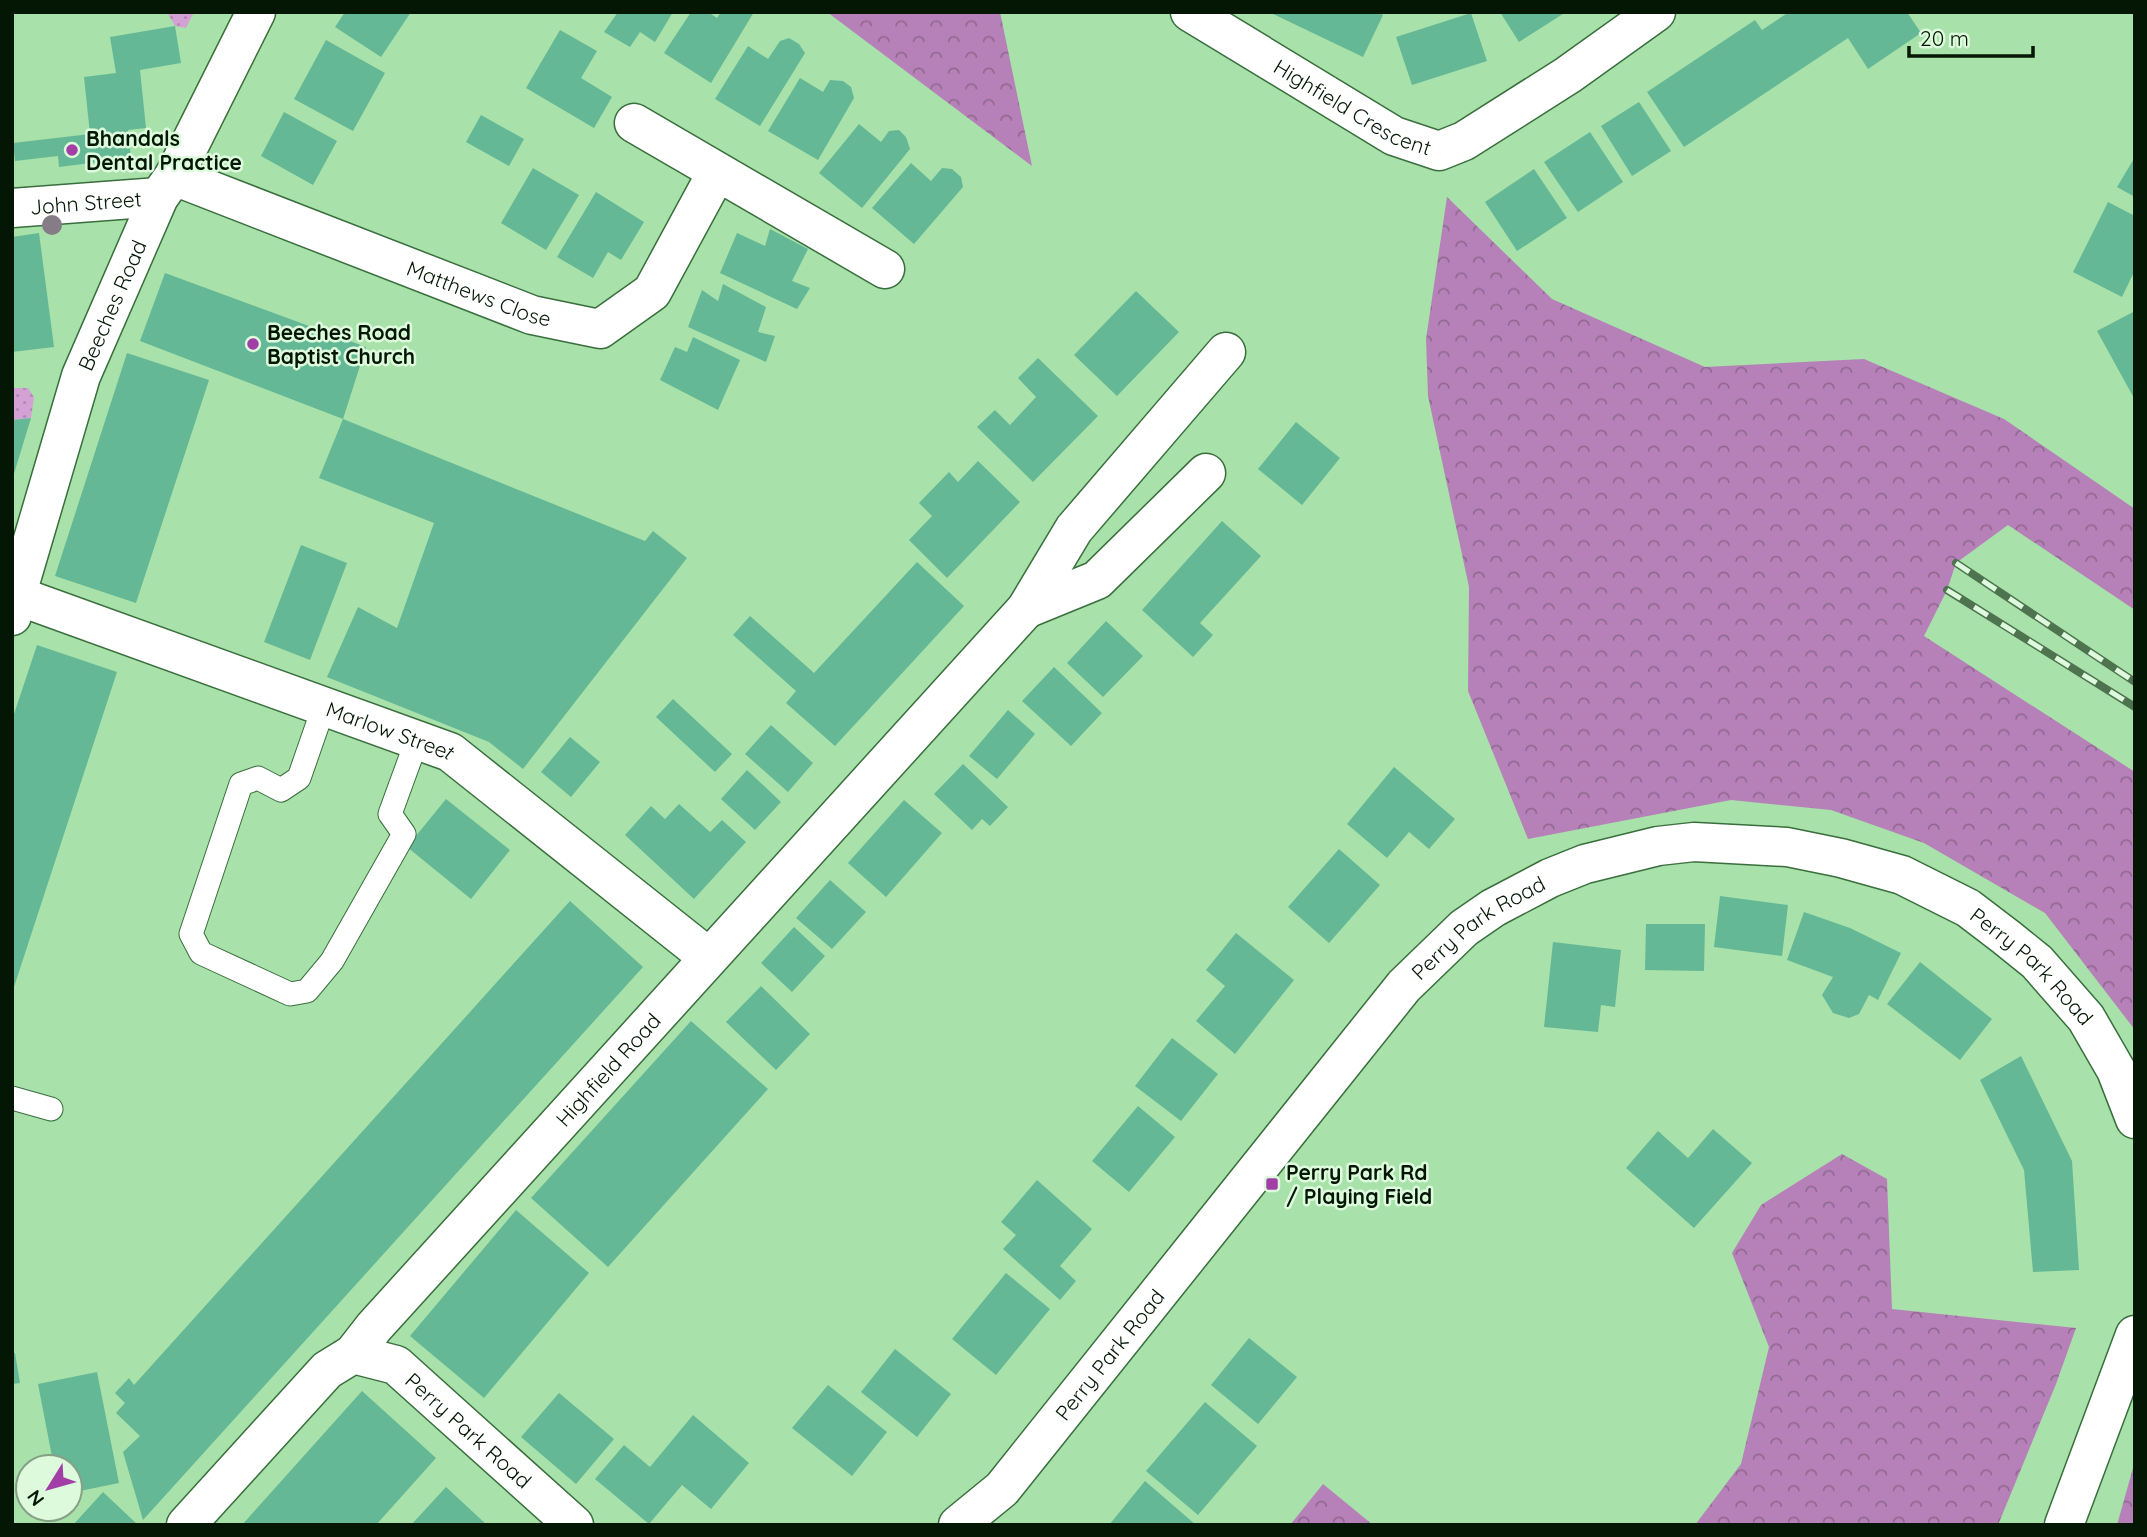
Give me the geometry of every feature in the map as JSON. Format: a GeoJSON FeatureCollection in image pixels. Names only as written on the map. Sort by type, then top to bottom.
{"type":"FeatureCollection","features":[{"type":"Feature","properties":{"kind":"street","name":"Beeches Road"},"geometry":{"type":"LineString","coordinates":[[16,593],[81,376],[167,187],[256,12]]}},
{"type":"Feature","properties":{"kind":"street","name":"Highfield Crescent"},"geometry":{"type":"LineString","coordinates":[[1201,15],[1394,136],[1438,151],[1464,141],[1510,112],[1657,12]]}},
{"type":"Feature","properties":{"kind":"street"},"geometry":{"type":"LineString","coordinates":[[634,123],[885,269]]}},
{"type":"Feature","properties":{"kind":"street","name":"Matthews Close"},"geometry":{"type":"LineString","coordinates":[[167,187],[532,315],[600,329],[652,292],[717,172]]}},
{"type":"Feature","properties":{"kind":"street","name":"John Street"},"geometry":{"type":"LineString","coordinates":[[12,208],[167,187]]}},
{"type":"Feature","properties":{"kind":"street"},"geometry":{"type":"LineString","coordinates":[[1026,609],[1074,529],[1226,352]]}},
{"type":"Feature","properties":{"kind":"street"},"geometry":{"type":"LineString","coordinates":[[1026,609],[1097,580],[1206,473]]}},
{"type":"Feature","properties":{"kind":"street","name":"Marlow Street"},"geometry":{"type":"LineString","coordinates":[[16,593],[450,752],[708,957]]}},
{"type":"Feature","properties":{"kind":"street","name":"Highfield Road"},"geometry":{"type":"LineString","coordinates":[[186,1525],[327,1370],[354,1354],[374,1327],[1026,609]]}},
{"type":"Feature","properties":{"kind":"street","name":"Perry Park Road"},"geometry":{"type":"LineString","coordinates":[[958,1525],[1002,1489],[1404,986],[1464,928],[1493,908],[1550,878],[1585,864],[1658,846],[1694,842],[1730,843],[1787,847],[1902,875],[1968,908],[2037,962],[2086,1018],[2116,1070],[2135,1119]]}},
{"type":"Feature","properties":{"kind":"street"},"geometry":{"type":"LineString","coordinates":[[2064,1525],[2135,1335]]}},
{"type":"Feature","properties":{"kind":"street","name":"Perry Park Road"},"geometry":{"type":"LineString","coordinates":[[354,1354],[396,1365],[574,1525]]}},
{"type":"Feature","properties":{"kind":"lane"},"geometry":{"type":"LineString","coordinates":[[324,706],[299,778],[281,790],[258,778],[241,784],[191,934],[201,953],[290,994],[307,992],[332,961],[404,834],[390,814],[417,740]]}},
{"type":"Feature","properties":{"kind":"lane"},"geometry":{"type":"LineString","coordinates":[[12,1098],[51,1109]]}},
{"type":"Feature","properties":{"kind":"shaded area"},"geometry":{"type":"Polygon","coordinates":[[[167,12],[194,12],[186,28],[175,26],[167,12]]]}},
{"type":"Feature","properties":{"kind":"shaded area"},"geometry":{"type":"Polygon","coordinates":[[[12,388],[28,388],[34,397],[31,418],[12,420],[12,388]]]}},
{"type":"Feature","properties":{"kind":"green space"},"geometry":{"type":"Polygon","coordinates":[[[827,12],[1000,12],[1032,166],[827,12]]]}},
{"type":"Feature","properties":{"kind":"green space"},"geometry":{"type":"Polygon","coordinates":[[[1447,197],[1552,299],[1705,367],[1864,359],[2004,419],[2135,509],[2135,610],[2008,525],[1956,563],[1947,590],[1924,636],[2135,772],[2135,1030],[2045,913],[1924,843],[1831,810],[1731,800],[1528,839],[1468,691],[1469,587],[1428,396],[1426,339],[1447,197]]]}},
{"type":"Feature","properties":{"kind":"green space"},"geometry":{"type":"Polygon","coordinates":[[[1842,1154],[1887,1179],[1892,1309],[2076,1328],[1998,1525],[1695,1525],[1741,1464],[1769,1347],[1732,1253],[1761,1205],[1842,1154]]]}},
{"type":"Feature","properties":{"kind":"green space"},"geometry":{"type":"Polygon","coordinates":[[[2135,1461],[2135,1525],[2117,1525],[2135,1461]]]}},
{"type":"Feature","properties":{"kind":"green space"},"geometry":{"type":"Polygon","coordinates":[[[1323,1484],[1373,1525],[1290,1525],[1323,1484]]]}},
{"type":"Feature","properties":{"kind":"building"},"geometry":{"type":"Polygon","coordinates":[[[345,12],[411,12],[381,57],[335,27],[345,12]]]}},
{"type":"Feature","properties":{"kind":"building"},"geometry":{"type":"Polygon","coordinates":[[[618,12],[673,12],[655,42],[640,32],[630,47],[604,32],[618,12]]]}},
{"type":"Feature","properties":{"kind":"building"},"geometry":{"type":"Polygon","coordinates":[[[691,12],[708,12],[717,18],[721,12],[754,12],[711,83],[664,53],[691,12]]]}},
{"type":"Feature","properties":{"kind":"building"},"geometry":{"type":"Polygon","coordinates":[[[1269,12],[1378,12],[1383,15],[1363,57],[1269,12]]]}},
{"type":"Feature","properties":{"kind":"building"},"geometry":{"type":"Polygon","coordinates":[[[1500,12],[1566,12],[1519,42],[1500,12]]]}},
{"type":"Feature","properties":{"kind":"building"},"geometry":{"type":"Polygon","coordinates":[[[1789,12],[1907,12],[1921,33],[1868,69],[1848,38],[1684,147],[1647,92],[1755,20],[1762,30],[1789,12]]]}},
{"type":"Feature","properties":{"kind":"building"},"geometry":{"type":"Polygon","coordinates":[[[1471,13],[1487,61],[1412,85],[1396,37],[1471,13]]]}},
{"type":"Feature","properties":{"kind":"building"},"geometry":{"type":"Polygon","coordinates":[[[175,26],[181,63],[140,70],[146,128],[128,130],[131,158],[59,167],[58,156],[15,161],[13,143],[90,134],[84,77],[116,73],[110,37],[175,26]]]}},
{"type":"Feature","properties":{"kind":"building"},"geometry":{"type":"Polygon","coordinates":[[[560,30],[597,51],[581,78],[612,97],[594,128],[526,88],[560,30]]]}},
{"type":"Feature","properties":{"kind":"building"},"geometry":{"type":"Polygon","coordinates":[[[789,38],[799,44],[805,53],[760,126],[715,99],[748,46],[768,59],[780,41],[789,38]]]}},
{"type":"Feature","properties":{"kind":"building"},"geometry":{"type":"Polygon","coordinates":[[[326,40],[385,73],[353,131],[294,99],[326,40]]]}},
{"type":"Feature","properties":{"kind":"building"},"geometry":{"type":"Polygon","coordinates":[[[800,78],[823,92],[830,80],[843,81],[851,87],[854,98],[818,160],[768,131],[800,78]]]}},
{"type":"Feature","properties":{"kind":"building"},"geometry":{"type":"Polygon","coordinates":[[[1639,102],[1671,151],[1632,176],[1601,126],[1639,102]]]}},
{"type":"Feature","properties":{"kind":"building"},"geometry":{"type":"Polygon","coordinates":[[[284,112],[337,141],[313,185],[261,156],[284,112]]]}},
{"type":"Feature","properties":{"kind":"building"},"geometry":{"type":"Polygon","coordinates":[[[481,115],[524,139],[509,166],[466,142],[481,115]]]}},
{"type":"Feature","properties":{"kind":"building"},"geometry":{"type":"Polygon","coordinates":[[[859,124],[881,142],[889,131],[899,130],[906,137],[910,149],[862,208],[819,173],[859,124]]]}},
{"type":"Feature","properties":{"kind":"building"},"geometry":{"type":"Polygon","coordinates":[[[1590,132],[1623,182],[1578,212],[1544,162],[1590,132]]]}},
{"type":"Feature","properties":{"kind":"building"},"geometry":{"type":"Polygon","coordinates":[[[2135,157],[2135,197],[2117,187],[2135,157]]]}},
{"type":"Feature","properties":{"kind":"building"},"geometry":{"type":"Polygon","coordinates":[[[911,163],[931,181],[942,168],[952,169],[961,177],[963,187],[914,244],[872,208],[911,163]]]}},
{"type":"Feature","properties":{"kind":"building"},"geometry":{"type":"Polygon","coordinates":[[[533,168],[579,195],[546,250],[501,223],[533,168]]]}},
{"type":"Feature","properties":{"kind":"building"},"geometry":{"type":"Polygon","coordinates":[[[1534,169],[1567,218],[1517,251],[1485,202],[1534,169]]]}},
{"type":"Feature","properties":{"kind":"building"},"geometry":{"type":"Polygon","coordinates":[[[596,192],[644,222],[621,260],[608,252],[593,278],[557,257],[596,192]]]}},
{"type":"Feature","properties":{"kind":"building"},"geometry":{"type":"Polygon","coordinates":[[[2108,202],[2135,216],[2135,270],[2122,297],[2073,272],[2108,202]]]}},
{"type":"Feature","properties":{"kind":"building"},"geometry":{"type":"Polygon","coordinates":[[[770,229],[808,249],[792,281],[810,288],[797,309],[720,273],[737,233],[765,246],[770,229]]]}},
{"type":"Feature","properties":{"kind":"building"},"geometry":{"type":"Polygon","coordinates":[[[39,233],[54,347],[12,352],[12,237],[39,233]]]}},
{"type":"Feature","properties":{"kind":"building","name":"Beeches Road Baptist Church"},"geometry":{"type":"Polygon","coordinates":[[[165,273],[366,347],[343,419],[140,341],[165,273]]]}},
{"type":"Feature","properties":{"kind":"building"},"geometry":{"type":"Polygon","coordinates":[[[723,284],[766,307],[758,332],[775,336],[766,362],[688,327],[702,290],[718,301],[723,284]]]}},
{"type":"Feature","properties":{"kind":"building"},"geometry":{"type":"Polygon","coordinates":[[[1136,291],[1179,332],[1117,396],[1074,355],[1136,291]]]}},
{"type":"Feature","properties":{"kind":"building"},"geometry":{"type":"Polygon","coordinates":[[[2135,311],[2135,400],[2097,331],[2135,311]]]}},
{"type":"Feature","properties":{"kind":"building"},"geometry":{"type":"Polygon","coordinates":[[[693,337],[740,360],[718,410],[660,380],[675,347],[687,352],[693,337]]]}},
{"type":"Feature","properties":{"kind":"building"},"geometry":{"type":"Polygon","coordinates":[[[127,353],[209,380],[136,603],[55,576],[127,353]]]}},
{"type":"Feature","properties":{"kind":"building"},"geometry":{"type":"Polygon","coordinates":[[[1038,358],[1098,416],[1033,482],[977,427],[995,410],[1010,425],[1036,397],[1018,378],[1038,358]]]}},
{"type":"Feature","properties":{"kind":"building"},"geometry":{"type":"Polygon","coordinates":[[[31,418],[13,477],[12,477],[12,420],[31,418]]]}},
{"type":"Feature","properties":{"kind":"building"},"geometry":{"type":"Polygon","coordinates":[[[343,419],[645,541],[653,531],[687,558],[523,769],[489,742],[327,677],[358,607],[397,628],[434,523],[319,478],[343,419]]]}},
{"type":"Feature","properties":{"kind":"building"},"geometry":{"type":"Polygon","coordinates":[[[1296,422],[1340,458],[1302,505],[1258,469],[1296,422]]]}},
{"type":"Feature","properties":{"kind":"building"},"geometry":{"type":"Polygon","coordinates":[[[978,461],[1020,502],[947,578],[909,540],[932,516],[919,503],[949,472],[958,482],[978,461]]]}},
{"type":"Feature","properties":{"kind":"building"},"geometry":{"type":"Polygon","coordinates":[[[1222,521],[1261,556],[1200,623],[1213,635],[1193,657],[1142,610],[1222,521]]]}},
{"type":"Feature","properties":{"kind":"building"},"geometry":{"type":"Polygon","coordinates":[[[301,545],[347,563],[310,660],[264,642],[301,545]]]}},
{"type":"Feature","properties":{"kind":"building"},"geometry":{"type":"Polygon","coordinates":[[[917,562],[964,606],[835,746],[786,703],[796,691],[733,635],[750,616],[814,673],[917,562]]]}},
{"type":"Feature","properties":{"kind":"building"},"geometry":{"type":"Polygon","coordinates":[[[1106,621],[1143,656],[1103,697],[1067,663],[1106,621]]]}},
{"type":"Feature","properties":{"kind":"building"},"geometry":{"type":"Polygon","coordinates":[[[37,645],[117,672],[13,990],[12,720],[37,645]]]}},
{"type":"Feature","properties":{"kind":"building"},"geometry":{"type":"Polygon","coordinates":[[[1054,667],[1102,713],[1071,746],[1022,701],[1054,667]]]}},
{"type":"Feature","properties":{"kind":"building"},"geometry":{"type":"Polygon","coordinates":[[[673,699],[732,754],[715,772],[656,717],[673,699]]]}},
{"type":"Feature","properties":{"kind":"building"},"geometry":{"type":"Polygon","coordinates":[[[1008,710],[1035,734],[997,779],[969,756],[1008,710]]]}},
{"type":"Feature","properties":{"kind":"building"},"geometry":{"type":"Polygon","coordinates":[[[771,725],[813,763],[788,792],[745,754],[771,725]]]}},
{"type":"Feature","properties":{"kind":"building"},"geometry":{"type":"Polygon","coordinates":[[[570,737],[600,762],[571,797],[541,772],[570,737]]]}},
{"type":"Feature","properties":{"kind":"building"},"geometry":{"type":"Polygon","coordinates":[[[963,764],[1008,807],[990,826],[982,819],[972,830],[934,794],[963,764]]]}},
{"type":"Feature","properties":{"kind":"building"},"geometry":{"type":"Polygon","coordinates":[[[1394,767],[1455,819],[1429,849],[1409,832],[1387,858],[1347,824],[1394,767]]]}},
{"type":"Feature","properties":{"kind":"building"},"geometry":{"type":"Polygon","coordinates":[[[747,770],[781,802],[755,830],[721,799],[747,770]]]}},
{"type":"Feature","properties":{"kind":"building"},"geometry":{"type":"Polygon","coordinates":[[[446,799],[510,850],[471,899],[407,847],[446,799]]]}},
{"type":"Feature","properties":{"kind":"building"},"geometry":{"type":"Polygon","coordinates":[[[904,800],[942,833],[886,897],[848,863],[904,800]]]}},
{"type":"Feature","properties":{"kind":"building"},"geometry":{"type":"Polygon","coordinates":[[[679,804],[710,832],[722,820],[746,842],[694,899],[625,835],[651,806],[665,819],[679,804]]]}},
{"type":"Feature","properties":{"kind":"building"},"geometry":{"type":"Polygon","coordinates":[[[1339,849],[1380,885],[1329,943],[1288,907],[1339,849]]]}},
{"type":"Feature","properties":{"kind":"building"},"geometry":{"type":"Polygon","coordinates":[[[830,880],[866,912],[832,949],[796,918],[830,880]]]}},
{"type":"Feature","properties":{"kind":"building"},"geometry":{"type":"Polygon","coordinates":[[[1720,896],[1788,905],[1782,956],[1714,947],[1720,896]]]}},
{"type":"Feature","properties":{"kind":"building"},"geometry":{"type":"Polygon","coordinates":[[[570,901],[643,967],[143,1520],[123,1452],[140,1436],[116,1413],[125,1403],[115,1393],[129,1378],[134,1385],[570,901]]]}},
{"type":"Feature","properties":{"kind":"building"},"geometry":{"type":"Polygon","coordinates":[[[1804,912],[1850,928],[1901,953],[1878,1000],[1869,995],[1859,1014],[1849,1018],[1833,1013],[1822,995],[1833,977],[1787,960],[1804,912]]]}},
{"type":"Feature","properties":{"kind":"building"},"geometry":{"type":"Polygon","coordinates":[[[1646,924],[1705,924],[1704,971],[1645,970],[1646,924]]]}},
{"type":"Feature","properties":{"kind":"building"},"geometry":{"type":"Polygon","coordinates":[[[794,927],[825,956],[792,992],[761,963],[794,927]]]}},
{"type":"Feature","properties":{"kind":"building"},"geometry":{"type":"Polygon","coordinates":[[[1236,933],[1294,980],[1235,1054],[1196,1021],[1225,986],[1206,970],[1236,933]]]}},
{"type":"Feature","properties":{"kind":"building"},"geometry":{"type":"Polygon","coordinates":[[[1553,942],[1621,950],[1615,1007],[1601,1005],[1598,1032],[1544,1027],[1553,942]]]}},
{"type":"Feature","properties":{"kind":"building"},"geometry":{"type":"Polygon","coordinates":[[[1920,962],[1992,1019],[1960,1060],[1887,1004],[1920,962]]]}},
{"type":"Feature","properties":{"kind":"building"},"geometry":{"type":"Polygon","coordinates":[[[761,986],[810,1034],[776,1070],[726,1022],[761,986]]]}},
{"type":"Feature","properties":{"kind":"building"},"geometry":{"type":"Polygon","coordinates":[[[691,1021],[768,1089],[608,1267],[531,1198],[691,1021]]]}},
{"type":"Feature","properties":{"kind":"building"},"geometry":{"type":"Polygon","coordinates":[[[1172,1038],[1218,1074],[1181,1121],[1135,1086],[1172,1038]]]}},
{"type":"Feature","properties":{"kind":"building"},"geometry":{"type":"Polygon","coordinates":[[[2021,1056],[2072,1161],[2079,1270],[2033,1272],[2024,1170],[1980,1080],[2021,1056]]]}},
{"type":"Feature","properties":{"kind":"building"},"geometry":{"type":"Polygon","coordinates":[[[1138,1106],[1175,1137],[1129,1192],[1092,1161],[1138,1106]]]}},
{"type":"Feature","properties":{"kind":"building"},"geometry":{"type":"Polygon","coordinates":[[[1713,1129],[1752,1163],[1694,1228],[1626,1168],[1658,1131],[1688,1158],[1713,1129]]]}},
{"type":"Feature","properties":{"kind":"building"},"geometry":{"type":"Polygon","coordinates":[[[1037,1180],[1092,1229],[1060,1266],[1076,1281],[1060,1300],[1003,1249],[1016,1235],[1001,1222],[1037,1180]]]}},
{"type":"Feature","properties":{"kind":"building"},"geometry":{"type":"Polygon","coordinates":[[[516,1210],[589,1273],[484,1398],[410,1336],[516,1210]]]}},
{"type":"Feature","properties":{"kind":"building"},"geometry":{"type":"Polygon","coordinates":[[[1006,1273],[1050,1309],[996,1375],[952,1339],[1006,1273]]]}},
{"type":"Feature","properties":{"kind":"building"},"geometry":{"type":"Polygon","coordinates":[[[1249,1338],[1297,1377],[1258,1424],[1211,1385],[1249,1338]]]}},
{"type":"Feature","properties":{"kind":"building"},"geometry":{"type":"Polygon","coordinates":[[[895,1349],[951,1394],[917,1437],[861,1392],[895,1349]]]}},
{"type":"Feature","properties":{"kind":"building"},"geometry":{"type":"Polygon","coordinates":[[[15,1353],[20,1383],[12,1384],[12,1354],[15,1353]]]}},
{"type":"Feature","properties":{"kind":"building"},"geometry":{"type":"Polygon","coordinates":[[[97,1372],[119,1483],[84,1490],[84,1453],[51,1453],[38,1384],[97,1372]]]}},
{"type":"Feature","properties":{"kind":"building"},"geometry":{"type":"Polygon","coordinates":[[[828,1385],[887,1432],[852,1476],[792,1428],[828,1385]]]}},
{"type":"Feature","properties":{"kind":"building"},"geometry":{"type":"Polygon","coordinates":[[[362,1391],[436,1458],[376,1525],[242,1525],[362,1391]]]}},
{"type":"Feature","properties":{"kind":"building"},"geometry":{"type":"Polygon","coordinates":[[[559,1393],[614,1439],[576,1484],[521,1437],[559,1393]]]}},
{"type":"Feature","properties":{"kind":"building"},"geometry":{"type":"Polygon","coordinates":[[[1205,1402],[1257,1446],[1198,1515],[1146,1471],[1205,1402]]]}},
{"type":"Feature","properties":{"kind":"building"},"geometry":{"type":"Polygon","coordinates":[[[693,1415],[749,1463],[711,1509],[682,1485],[649,1524],[595,1479],[624,1445],[650,1467],[693,1415]]]}},
{"type":"Feature","properties":{"kind":"building"},"geometry":{"type":"Polygon","coordinates":[[[1145,1481],[1196,1525],[1109,1525],[1145,1481]]]}},
{"type":"Feature","properties":{"kind":"building"},"geometry":{"type":"Polygon","coordinates":[[[446,1487],[487,1525],[411,1525],[446,1487]]]}},
{"type":"Feature","properties":{"kind":"building"},"geometry":{"type":"Polygon","coordinates":[[[103,1492],[138,1525],[73,1525],[84,1523],[84,1513],[103,1492]]]}},
{"type":"Feature","properties":{"kind":"railway"},"geometry":{"type":"LineString","coordinates":[[1956,563],[2135,682]]}},
{"type":"Feature","properties":{"kind":"railway"},"geometry":{"type":"LineString","coordinates":[[1947,590],[2135,707]]}},
{"type":"Feature","properties":{"kind":"place","name":"Bhandals Dental Practice"},"geometry":{"type":"Point","coordinates":[72,150]}},
{"type":"Feature","properties":{"kind":"place","name":"Beeches Road Baptist Church"},"geometry":{"type":"Point","coordinates":[253,344]}},
{"type":"Feature","properties":{"kind":"place","name":"Perry Park Rd / Playing Field"},"geometry":{"type":"Point","coordinates":[1272,1184]}}]}
